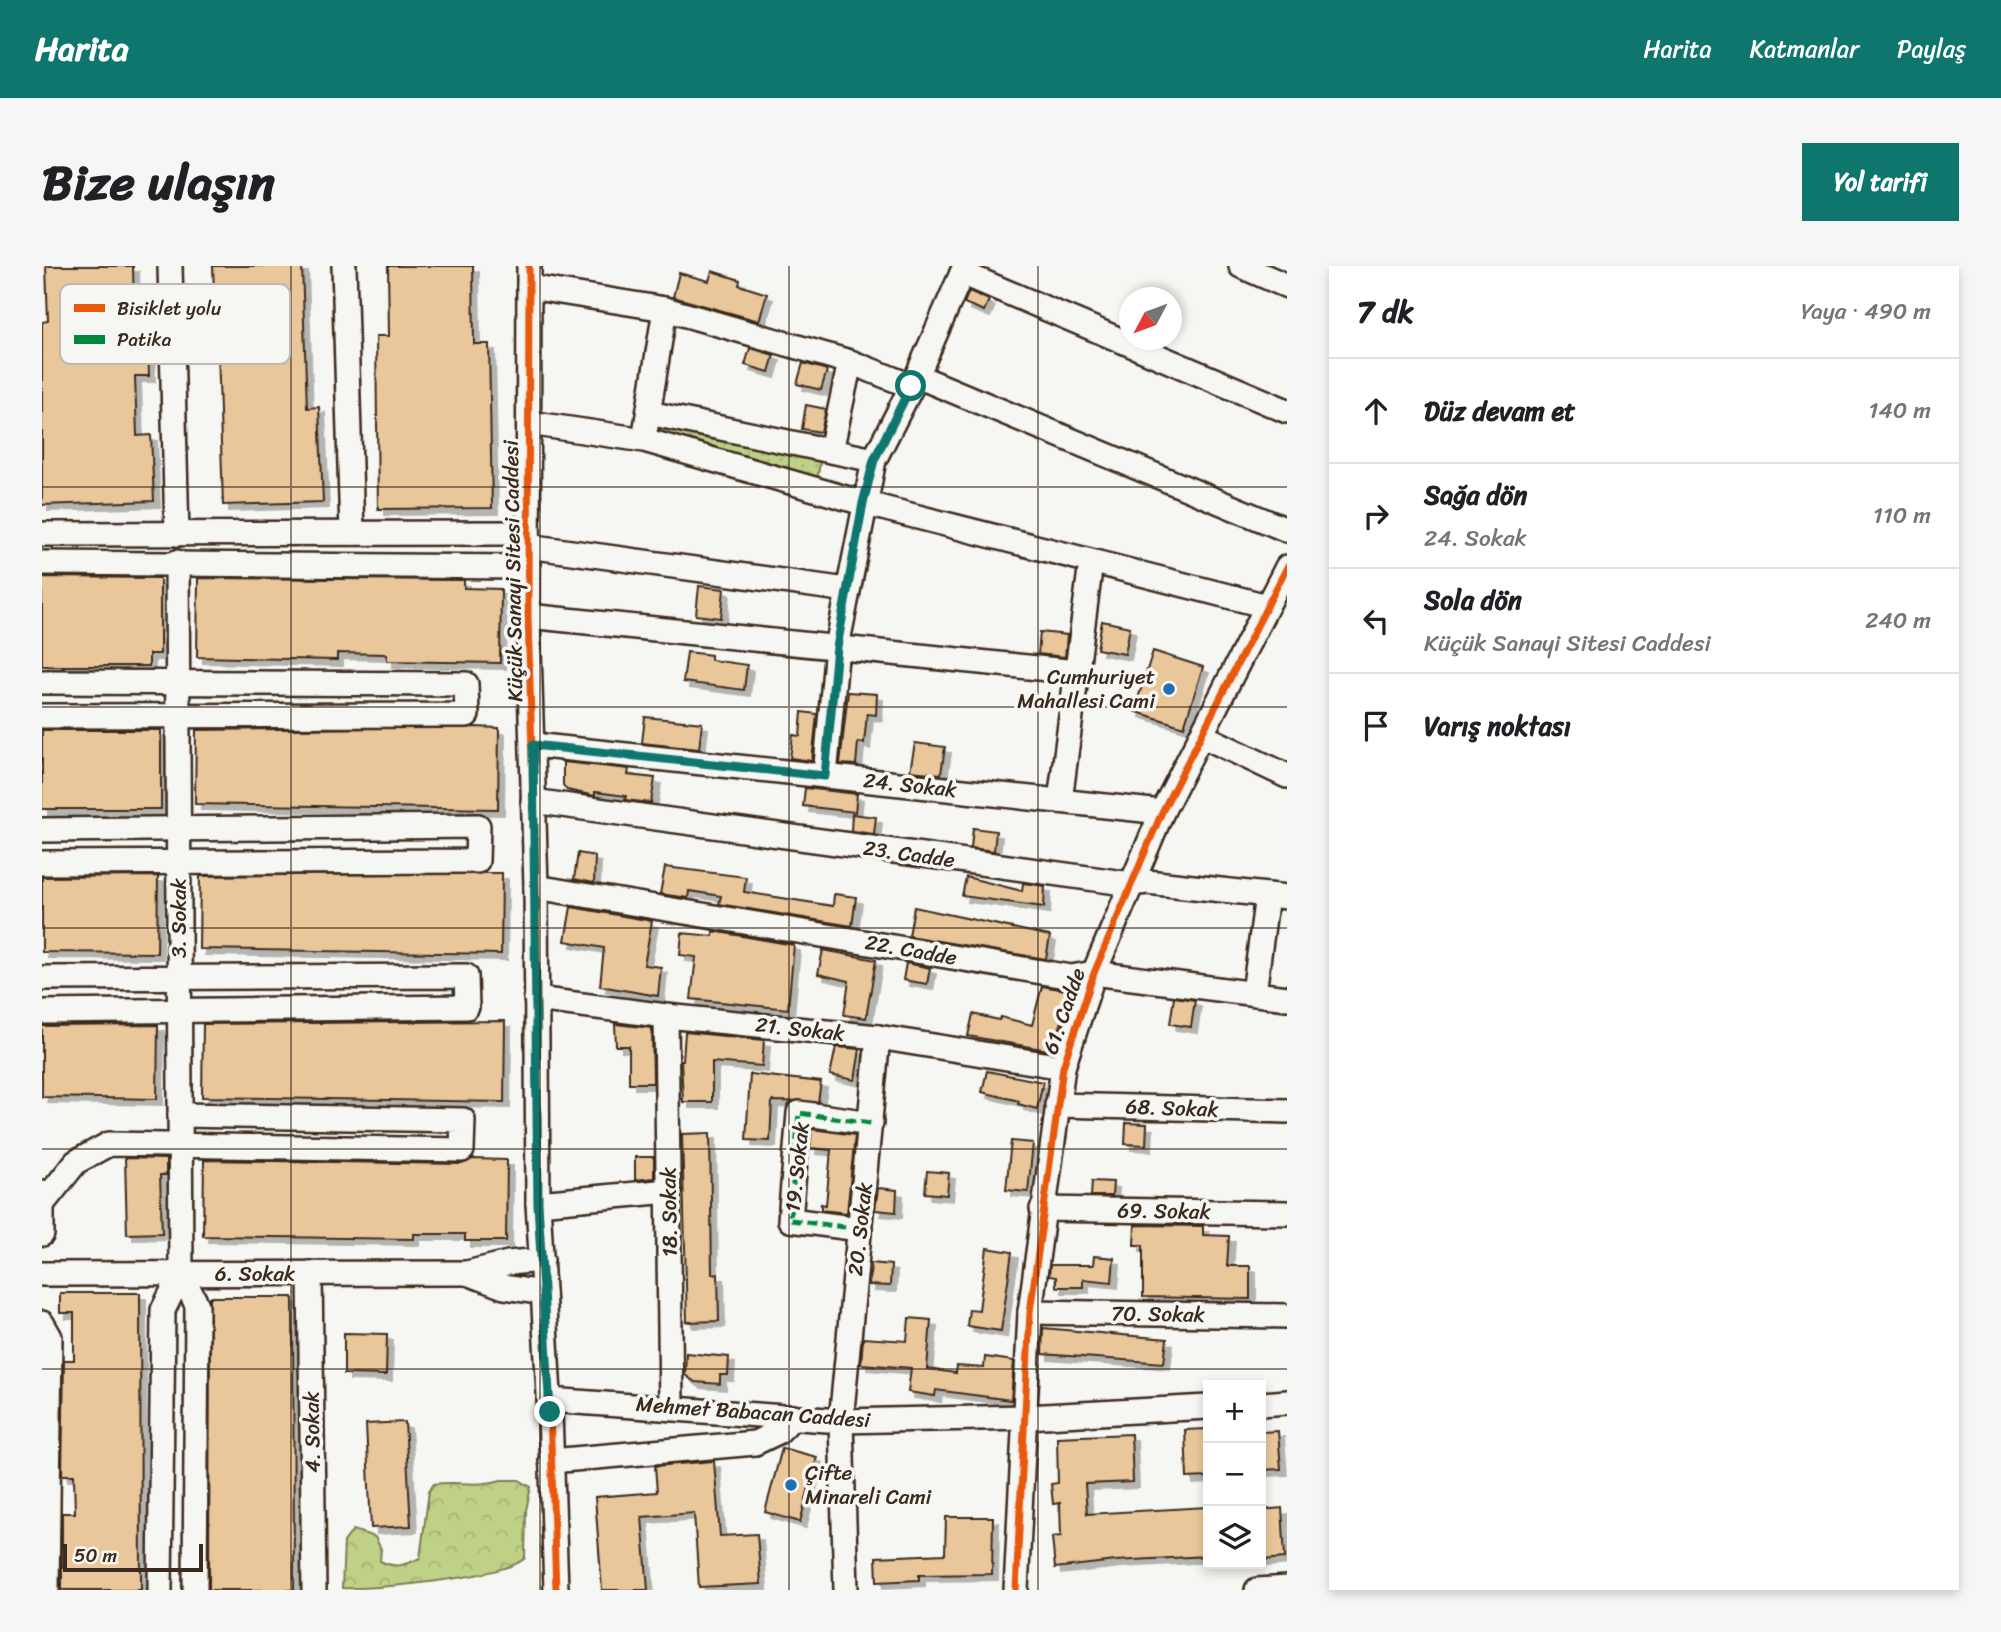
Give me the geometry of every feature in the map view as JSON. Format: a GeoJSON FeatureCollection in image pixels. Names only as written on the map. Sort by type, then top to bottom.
{"type":"FeatureCollection","features":[{"type":"Feature","properties":{"kind":"street"},"geometry":{"type":"LineString","coordinates":[[170,266],[170,284]]}},
{"type":"Feature","properties":{"kind":"street"},"geometry":{"type":"LineString","coordinates":[[344,266],[352,533]]}},
{"type":"Feature","properties":{"kind":"street"},"geometry":{"type":"LineString","coordinates":[[1241,266],[1287,286]]}},
{"type":"Feature","properties":{"kind":"street"},"geometry":{"type":"LineString","coordinates":[[825,776],[837,647],[863,503],[874,460],[914,381],[963,269],[1287,411]]}},
{"type":"Feature","properties":{"kind":"street"},"geometry":{"type":"LineString","coordinates":[[529,276],[665,309],[914,381],[1287,530]]}},
{"type":"Feature","properties":{"kind":"street","name":"Küçük Sanayi Sitesi Caddesi"},"geometry":{"type":"LineString","coordinates":[[529,276],[528,616],[536,887],[538,1203],[556,1590]]}},
{"type":"Feature","properties":{"kind":"street"},"geometry":{"type":"LineString","coordinates":[[644,440],[665,309]]}},
{"type":"Feature","properties":{"kind":"street"},"geometry":{"type":"LineString","coordinates":[[831,451],[850,362]]}},
{"type":"Feature","properties":{"kind":"street"},"geometry":{"type":"LineString","coordinates":[[173,364],[177,534]]}},
{"type":"Feature","properties":{"kind":"street"},"geometry":{"type":"LineString","coordinates":[[649,412],[874,460]]}},
{"type":"Feature","properties":{"kind":"street"},"geometry":{"type":"LineString","coordinates":[[529,422],[644,440],[863,503],[1267,606]]}},
{"type":"Feature","properties":{"kind":"street"},"geometry":{"type":"LineString","coordinates":[[42,534],[352,533],[528,548],[847,590]]}},
{"type":"Feature","properties":{"kind":"street"},"geometry":{"type":"LineString","coordinates":[[42,563],[177,562],[528,548]]}},
{"type":"Feature","properties":{"kind":"street","name":"3. Sokak"},"geometry":{"type":"LineString","coordinates":[[177,562],[181,1273],[197,1305],[195,1590]]}},
{"type":"Feature","properties":{"kind":"street"},"geometry":{"type":"LineString","coordinates":[[1060,801],[1091,562]]}},
{"type":"Feature","properties":{"kind":"street","name":"61. Cadde"},"geometry":{"type":"LineString","coordinates":[[1016,1590],[1030,1311],[1063,1068],[1094,973],[1162,811],[1287,567]]}},
{"type":"Feature","properties":{"kind":"street"},"geometry":{"type":"LineString","coordinates":[[528,616],[1077,672]]}},
{"type":"Feature","properties":{"kind":"street"},"geometry":{"type":"LineString","coordinates":[[42,682],[466,684],[467,715],[42,716]]}},
{"type":"Feature","properties":{"kind":"street"},"geometry":{"type":"LineString","coordinates":[[1201,735],[1287,776]]}},
{"type":"Feature","properties":{"kind":"street","name":"24. Sokak"},"geometry":{"type":"LineString","coordinates":[[533,745],[1162,811]]}},
{"type":"Feature","properties":{"kind":"street","name":"23. Cadde"},"geometry":{"type":"LineString","coordinates":[[533,800],[1131,884],[1147,882],[1277,896]]}},
{"type":"Feature","properties":{"kind":"street"},"geometry":{"type":"LineString","coordinates":[[42,830],[478,827],[477,861],[42,863]]}},
{"type":"Feature","properties":{"kind":"street","name":"22. Cadde"},"geometry":{"type":"LineString","coordinates":[[536,887],[1071,977],[1094,973],[1287,998]]}},
{"type":"Feature","properties":{"kind":"street"},"geometry":{"type":"LineString","coordinates":[[1254,993],[1277,896]]}},
{"type":"Feature","properties":{"kind":"street"},"geometry":{"type":"LineString","coordinates":[[42,978],[466,976],[467,1007],[42,1012]]}},
{"type":"Feature","properties":{"kind":"street","name":"21. Sokak"},"geometry":{"type":"LineString","coordinates":[[536,999],[666,1016],[878,1037],[1063,1068]]}},
{"type":"Feature","properties":{"kind":"street","name":"18. Sokak"},"geometry":{"type":"LineString","coordinates":[[666,1016],[671,1407]]}},
{"type":"Feature","properties":{"kind":"street","name":"20. Sokak"},"geometry":{"type":"LineString","coordinates":[[846,1590],[841,1421],[878,1037]]}},
{"type":"Feature","properties":{"kind":"street","name":"68. Sokak"},"geometry":{"type":"LineString","coordinates":[[1057,1105],[1287,1111]]}},
{"type":"Feature","properties":{"kind":"street","name":"19. Sokak"},"geometry":{"type":"LineString","coordinates":[[860,1229],[790,1220],[799,1113],[871,1123]]}},
{"type":"Feature","properties":{"kind":"street"},"geometry":{"type":"LineString","coordinates":[[42,1234],[43,1197],[76,1162],[99,1147],[109,1144],[462,1150],[463,1120],[180,1115]]}},
{"type":"Feature","properties":{"kind":"street"},"geometry":{"type":"LineString","coordinates":[[538,1203],[669,1191]]}},
{"type":"Feature","properties":{"kind":"street","name":"69. Sokak"},"geometry":{"type":"LineString","coordinates":[[1042,1209],[1287,1213]]}},
{"type":"Feature","properties":{"kind":"street"},"geometry":{"type":"LineString","coordinates":[[467,1273],[508,1263],[542,1260]]}},
{"type":"Feature","properties":{"kind":"street","name":"3. Sokak"},"geometry":{"type":"LineString","coordinates":[[160,1590],[163,1310],[181,1273]]}},
{"type":"Feature","properties":{"kind":"street","name":"4. Sokak"},"geometry":{"type":"LineString","coordinates":[[310,1273],[314,1590]]}},
{"type":"Feature","properties":{"kind":"street"},"geometry":{"type":"LineString","coordinates":[[467,1273],[504,1287],[543,1293]]}},
{"type":"Feature","properties":{"kind":"street","name":"6. Sokak"},"geometry":{"type":"LineString","coordinates":[[42,1274],[467,1273]]}},
{"type":"Feature","properties":{"kind":"street","name":"70. Sokak"},"geometry":{"type":"LineString","coordinates":[[1030,1311],[1287,1316]]}},
{"type":"Feature","properties":{"kind":"street"},"geometry":{"type":"LineString","coordinates":[[42,1323],[50,1337],[47,1590]]}},
{"type":"Feature","properties":{"kind":"street","name":"Mehmet Babacan Caddesi"},"geometry":{"type":"LineString","coordinates":[[549,1400],[841,1421],[1026,1417],[1203,1407]]}},
{"type":"Feature","properties":{"kind":"street"},"geometry":{"type":"LineString","coordinates":[[1266,1404],[1287,1402]]}},
{"type":"Feature","properties":{"kind":"street"},"geometry":{"type":"LineString","coordinates":[[551,1461],[755,1443],[778,1432],[793,1417]]}},
{"type":"Feature","properties":{"kind":"street"},"geometry":{"type":"LineString","coordinates":[[1257,1590],[1287,1588]]}},
{"type":"Feature","properties":{"kind":"green space"},"geometry":{"type":"Polygon","coordinates":[[[656,426],[821,457],[817,480],[653,433],[656,426]]]}},
{"type":"Feature","properties":{"kind":"green space"},"geometry":{"type":"Polygon","coordinates":[[[519,1480],[531,1487],[526,1510],[525,1558],[512,1565],[465,1577],[406,1585],[342,1588],[344,1542],[353,1530],[375,1537],[381,1549],[380,1561],[396,1565],[410,1563],[420,1558],[429,1491],[434,1484],[519,1480]]]}},
{"type":"Feature","properties":{"kind":"building"},"geometry":{"type":"Polygon","coordinates":[[[46,266],[133,266],[133,284],[60,284],[60,364],[149,364],[149,376],[135,376],[137,436],[151,435],[154,501],[42,505],[42,322],[48,321],[46,266]]]}},
{"type":"Feature","properties":{"kind":"building"},"geometry":{"type":"Polygon","coordinates":[[[213,266],[302,266],[307,408],[319,407],[323,502],[223,505],[218,364],[290,364],[290,284],[214,284],[213,266]]]}},
{"type":"Feature","properties":{"kind":"building"},"geometry":{"type":"Polygon","coordinates":[[[388,266],[473,266],[474,344],[489,344],[492,508],[378,509],[376,336],[389,336],[388,266]]]}},
{"type":"Feature","properties":{"kind":"building"},"geometry":{"type":"Polygon","coordinates":[[[712,271],[740,280],[739,285],[767,294],[759,321],[673,297],[679,273],[709,281],[712,271]]]}},
{"type":"Feature","properties":{"kind":"building"},"geometry":{"type":"Polygon","coordinates":[[[969,291],[989,300],[984,311],[964,303],[969,291]]]}},
{"type":"Feature","properties":{"kind":"building"},"geometry":{"type":"Polygon","coordinates":[[[750,348],[774,355],[769,372],[745,365],[750,348]]]}},
{"type":"Feature","properties":{"kind":"building"},"geometry":{"type":"Polygon","coordinates":[[[803,363],[827,370],[821,390],[797,384],[803,363]]]}},
{"type":"Feature","properties":{"kind":"building"},"geometry":{"type":"Polygon","coordinates":[[[806,405],[826,409],[821,432],[802,429],[806,405]]]}},
{"type":"Feature","properties":{"kind":"building"},"geometry":{"type":"Polygon","coordinates":[[[42,577],[160,578],[160,654],[149,654],[149,666],[42,666],[42,577]]]}},
{"type":"Feature","properties":{"kind":"building"},"geometry":{"type":"Polygon","coordinates":[[[198,578],[464,580],[464,588],[501,589],[500,663],[387,661],[387,654],[337,653],[337,660],[197,657],[198,578]]]}},
{"type":"Feature","properties":{"kind":"building"},"geometry":{"type":"Polygon","coordinates":[[[699,586],[724,589],[721,618],[696,615],[699,586]]]}},
{"type":"Feature","properties":{"kind":"building"},"geometry":{"type":"Polygon","coordinates":[[[1102,621],[1130,627],[1125,654],[1097,649],[1102,621]]]}},
{"type":"Feature","properties":{"kind":"building"},"geometry":{"type":"Polygon","coordinates":[[[1040,632],[1067,635],[1065,657],[1038,654],[1040,632]]]}},
{"type":"Feature","properties":{"kind":"building","name":"Cumhuriyet Mahallesi Cami"},"geometry":{"type":"Polygon","coordinates":[[[1153,651],[1203,667],[1184,727],[1134,711],[1153,651]]]}},
{"type":"Feature","properties":{"kind":"building"},"geometry":{"type":"Polygon","coordinates":[[[687,652],[711,655],[711,660],[747,665],[744,690],[683,682],[687,652]]]}},
{"type":"Feature","properties":{"kind":"building"},"geometry":{"type":"Polygon","coordinates":[[[848,692],[877,694],[876,715],[867,714],[864,743],[858,742],[856,765],[840,764],[848,692]]]}},
{"type":"Feature","properties":{"kind":"building"},"geometry":{"type":"Polygon","coordinates":[[[802,712],[817,714],[812,761],[790,758],[793,735],[800,736],[802,712]]]}},
{"type":"Feature","properties":{"kind":"building"},"geometry":{"type":"Polygon","coordinates":[[[645,717],[702,723],[699,749],[642,743],[645,717]]]}},
{"type":"Feature","properties":{"kind":"building"},"geometry":{"type":"Polygon","coordinates":[[[499,728],[498,809],[195,804],[196,730],[499,728]]]}},
{"type":"Feature","properties":{"kind":"building"},"geometry":{"type":"Polygon","coordinates":[[[42,730],[161,730],[161,809],[42,809],[42,730]]]}},
{"type":"Feature","properties":{"kind":"building"},"geometry":{"type":"Polygon","coordinates":[[[915,743],[945,747],[941,774],[910,771],[915,743]]]}},
{"type":"Feature","properties":{"kind":"building"},"geometry":{"type":"Polygon","coordinates":[[[563,762],[629,769],[628,775],[655,778],[651,803],[625,800],[626,796],[595,792],[595,796],[567,790],[563,785],[563,762]]]}},
{"type":"Feature","properties":{"kind":"building"},"geometry":{"type":"Polygon","coordinates":[[[805,788],[857,794],[855,812],[803,806],[805,788]]]}},
{"type":"Feature","properties":{"kind":"building"},"geometry":{"type":"Polygon","coordinates":[[[852,814],[876,817],[874,834],[851,831],[852,814]]]}},
{"type":"Feature","properties":{"kind":"building"},"geometry":{"type":"Polygon","coordinates":[[[973,828],[996,831],[994,851],[971,848],[973,828]]]}},
{"type":"Feature","properties":{"kind":"building"},"geometry":{"type":"Polygon","coordinates":[[[578,853],[595,856],[594,883],[574,879],[578,853]]]}},
{"type":"Feature","properties":{"kind":"building"},"geometry":{"type":"Polygon","coordinates":[[[665,867],[746,877],[744,892],[833,906],[834,894],[856,897],[852,926],[719,904],[721,896],[689,891],[688,898],[660,894],[665,867]]]}},
{"type":"Feature","properties":{"kind":"building"},"geometry":{"type":"Polygon","coordinates":[[[502,873],[501,954],[199,949],[200,876],[502,873]]]}},
{"type":"Feature","properties":{"kind":"building"},"geometry":{"type":"Polygon","coordinates":[[[158,876],[157,953],[42,952],[42,877],[158,876]]]}},
{"type":"Feature","properties":{"kind":"building"},"geometry":{"type":"Polygon","coordinates":[[[966,877],[1022,891],[1023,883],[1045,886],[1044,907],[962,896],[966,877]]]}},
{"type":"Feature","properties":{"kind":"building"},"geometry":{"type":"Polygon","coordinates":[[[571,907],[652,921],[644,965],[661,967],[658,996],[600,986],[604,948],[565,941],[571,907]]]}},
{"type":"Feature","properties":{"kind":"building"},"geometry":{"type":"Polygon","coordinates":[[[914,907],[1050,936],[1046,959],[909,936],[914,907]]]}},
{"type":"Feature","properties":{"kind":"building"},"geometry":{"type":"Polygon","coordinates":[[[713,931],[794,945],[788,1009],[691,999],[696,957],[680,955],[682,933],[713,936],[713,931]]]}},
{"type":"Feature","properties":{"kind":"building"},"geometry":{"type":"Polygon","coordinates":[[[823,950],[876,960],[866,1018],[844,1015],[849,981],[818,974],[823,950]]]}},
{"type":"Feature","properties":{"kind":"building"},"geometry":{"type":"Polygon","coordinates":[[[906,963],[930,968],[927,984],[903,980],[906,963]]]}},
{"type":"Feature","properties":{"kind":"building"},"geometry":{"type":"Polygon","coordinates":[[[1042,986],[1071,991],[1053,1051],[968,1036],[973,1014],[999,1020],[1001,1017],[1032,1025],[1042,986]]]}},
{"type":"Feature","properties":{"kind":"building"},"geometry":{"type":"Polygon","coordinates":[[[1174,997],[1195,1000],[1191,1027],[1170,1024],[1174,997]]]}},
{"type":"Feature","properties":{"kind":"building"},"geometry":{"type":"Polygon","coordinates":[[[505,1021],[504,1102],[202,1097],[203,1024],[505,1021]]]}},
{"type":"Feature","properties":{"kind":"building"},"geometry":{"type":"Polygon","coordinates":[[[615,1024],[652,1028],[653,1083],[629,1083],[629,1046],[616,1046],[615,1024]]]}},
{"type":"Feature","properties":{"kind":"building"},"geometry":{"type":"Polygon","coordinates":[[[158,1025],[157,1099],[42,1097],[42,1026],[158,1025]]]}},
{"type":"Feature","properties":{"kind":"building"},"geometry":{"type":"Polygon","coordinates":[[[685,1032],[764,1040],[762,1066],[712,1062],[712,1102],[683,1102],[681,1060],[685,1032]]]}},
{"type":"Feature","properties":{"kind":"building"},"geometry":{"type":"Polygon","coordinates":[[[836,1047],[860,1049],[855,1080],[830,1075],[836,1047]]]}},
{"type":"Feature","properties":{"kind":"building"},"geometry":{"type":"Polygon","coordinates":[[[987,1071],[1043,1082],[1037,1109],[1018,1104],[1019,1101],[982,1092],[987,1071]]]}},
{"type":"Feature","properties":{"kind":"building"},"geometry":{"type":"Polygon","coordinates":[[[750,1074],[821,1082],[818,1102],[772,1101],[770,1141],[746,1140],[750,1074]]]}},
{"type":"Feature","properties":{"kind":"building"},"geometry":{"type":"Polygon","coordinates":[[[1126,1123],[1147,1124],[1146,1145],[1125,1144],[1126,1123]]]}},
{"type":"Feature","properties":{"kind":"building"},"geometry":{"type":"Polygon","coordinates":[[[812,1129],[855,1135],[847,1213],[821,1210],[821,1204],[826,1205],[831,1150],[810,1148],[812,1129]]]}},
{"type":"Feature","properties":{"kind":"building"},"geometry":{"type":"Polygon","coordinates":[[[710,1133],[712,1274],[718,1274],[719,1321],[687,1322],[682,1134],[710,1133]]]}},
{"type":"Feature","properties":{"kind":"building"},"geometry":{"type":"Polygon","coordinates":[[[1011,1141],[1033,1143],[1028,1192],[1006,1190],[1011,1141]]]}},
{"type":"Feature","properties":{"kind":"building"},"geometry":{"type":"Polygon","coordinates":[[[635,1157],[654,1157],[654,1178],[635,1180],[635,1157]]]}},
{"type":"Feature","properties":{"kind":"building"},"geometry":{"type":"Polygon","coordinates":[[[125,1158],[166,1159],[166,1175],[160,1175],[162,1233],[127,1234],[125,1158]]]}},
{"type":"Feature","properties":{"kind":"building"},"geometry":{"type":"Polygon","coordinates":[[[472,1159],[507,1160],[506,1241],[465,1241],[465,1234],[414,1234],[414,1239],[203,1236],[204,1160],[462,1164],[472,1159]]]}},
{"type":"Feature","properties":{"kind":"building"},"geometry":{"type":"Polygon","coordinates":[[[927,1171],[949,1173],[947,1195],[925,1193],[927,1171]]]}},
{"type":"Feature","properties":{"kind":"building"},"geometry":{"type":"Polygon","coordinates":[[[1092,1181],[1113,1182],[1112,1196],[1091,1196],[1092,1181]]]}},
{"type":"Feature","properties":{"kind":"building"},"geometry":{"type":"Polygon","coordinates":[[[878,1188],[897,1190],[896,1212],[875,1210],[878,1188]]]}},
{"type":"Feature","properties":{"kind":"building"},"geometry":{"type":"Polygon","coordinates":[[[1135,1225],[1203,1226],[1203,1235],[1229,1236],[1227,1266],[1250,1266],[1250,1299],[1143,1297],[1143,1245],[1134,1245],[1135,1225]]]}},
{"type":"Feature","properties":{"kind":"building"},"geometry":{"type":"Polygon","coordinates":[[[987,1248],[1012,1252],[1001,1331],[967,1326],[969,1309],[979,1310],[987,1248]]]}},
{"type":"Feature","properties":{"kind":"building"},"geometry":{"type":"Polygon","coordinates":[[[1094,1256],[1114,1258],[1112,1282],[1083,1279],[1083,1287],[1056,1287],[1056,1277],[1049,1276],[1050,1265],[1093,1265],[1094,1256]]]}},
{"type":"Feature","properties":{"kind":"building"},"geometry":{"type":"Polygon","coordinates":[[[871,1263],[891,1265],[890,1286],[869,1285],[871,1263]]]}},
{"type":"Feature","properties":{"kind":"building"},"geometry":{"type":"Polygon","coordinates":[[[60,1293],[140,1293],[141,1590],[62,1590],[62,1513],[75,1513],[74,1475],[62,1475],[64,1360],[74,1360],[74,1313],[60,1313],[60,1293]]]}},
{"type":"Feature","properties":{"kind":"building"},"geometry":{"type":"Polygon","coordinates":[[[210,1297],[293,1297],[294,1590],[209,1590],[210,1297]]]}},
{"type":"Feature","properties":{"kind":"building"},"geometry":{"type":"Polygon","coordinates":[[[909,1318],[931,1320],[927,1369],[956,1373],[957,1366],[984,1368],[985,1357],[1014,1361],[1011,1400],[936,1390],[935,1396],[908,1392],[911,1368],[861,1364],[863,1338],[907,1341],[909,1318]]]}},
{"type":"Feature","properties":{"kind":"building"},"geometry":{"type":"Polygon","coordinates":[[[1043,1328],[1167,1339],[1164,1363],[1042,1354],[1043,1328]]]}},
{"type":"Feature","properties":{"kind":"building"},"geometry":{"type":"Polygon","coordinates":[[[344,1333],[387,1334],[386,1375],[344,1374],[344,1333]]]}},
{"type":"Feature","properties":{"kind":"building"},"geometry":{"type":"Polygon","coordinates":[[[686,1353],[729,1357],[728,1375],[720,1375],[720,1384],[695,1382],[685,1375],[686,1353]]]}},
{"type":"Feature","properties":{"kind":"building"},"geometry":{"type":"Polygon","coordinates":[[[405,1422],[411,1526],[371,1528],[366,1424],[405,1422]]]}},
{"type":"Feature","properties":{"kind":"building"},"geometry":{"type":"Polygon","coordinates":[[[1203,1429],[1203,1477],[1187,1478],[1185,1430],[1203,1429]]]}},
{"type":"Feature","properties":{"kind":"building"},"geometry":{"type":"Polygon","coordinates":[[[1278,1431],[1281,1469],[1266,1470],[1266,1432],[1278,1431]]]}},
{"type":"Feature","properties":{"kind":"building"},"geometry":{"type":"Polygon","coordinates":[[[1131,1434],[1133,1482],[1085,1484],[1087,1514],[1203,1507],[1203,1556],[1115,1561],[1055,1568],[1052,1537],[1061,1536],[1060,1503],[1053,1504],[1051,1484],[1058,1483],[1057,1437],[1131,1434]]]}},
{"type":"Feature","properties":{"kind":"building","name":"Çifte Minareli Cami"},"geometry":{"type":"Polygon","coordinates":[[[782,1448],[817,1457],[800,1522],[765,1512],[782,1448]]]}},
{"type":"Feature","properties":{"kind":"building"},"geometry":{"type":"Polygon","coordinates":[[[714,1461],[720,1536],[757,1534],[761,1584],[699,1587],[694,1513],[642,1517],[648,1590],[602,1590],[595,1497],[657,1492],[655,1466],[714,1461]]]}},
{"type":"Feature","properties":{"kind":"building"},"geometry":{"type":"Polygon","coordinates":[[[1282,1508],[1285,1558],[1266,1560],[1266,1510],[1282,1508]]]}},
{"type":"Feature","properties":{"kind":"building"},"geometry":{"type":"Polygon","coordinates":[[[946,1517],[993,1517],[992,1574],[919,1575],[919,1580],[877,1582],[876,1557],[945,1554],[946,1517]]]}},
{"type":"Feature","properties":{"kind":"marked path"},"geometry":{"type":"LineString","coordinates":[[860,1229],[790,1220],[799,1113],[871,1123]]}},
{"type":"Feature","properties":{"kind":"cycle path"},"geometry":{"type":"LineString","coordinates":[[529,266],[528,616],[536,887],[538,1203],[550,1412],[556,1590]]}},
{"type":"Feature","properties":{"kind":"cycle path"},"geometry":{"type":"LineString","coordinates":[[1016,1590],[1030,1312],[1063,1067],[1094,973],[1162,812],[1287,567]]}},
{"type":"Feature","properties":{"kind":"place","name":"Cumhuriyet Mahallesi Cami"},"geometry":{"type":"Point","coordinates":[1169,689]}},
{"type":"Feature","properties":{"kind":"place","name":"Çifte Minareli Cami"},"geometry":{"type":"Point","coordinates":[791,1485]}},
{"type":"Feature","properties":{"kind":"route"},"geometry":{"type":"LineString","coordinates":[[550,1412],[538,1203],[533,745],[825,776],[837,647],[863,503],[874,460],[911,386]]}}]}
